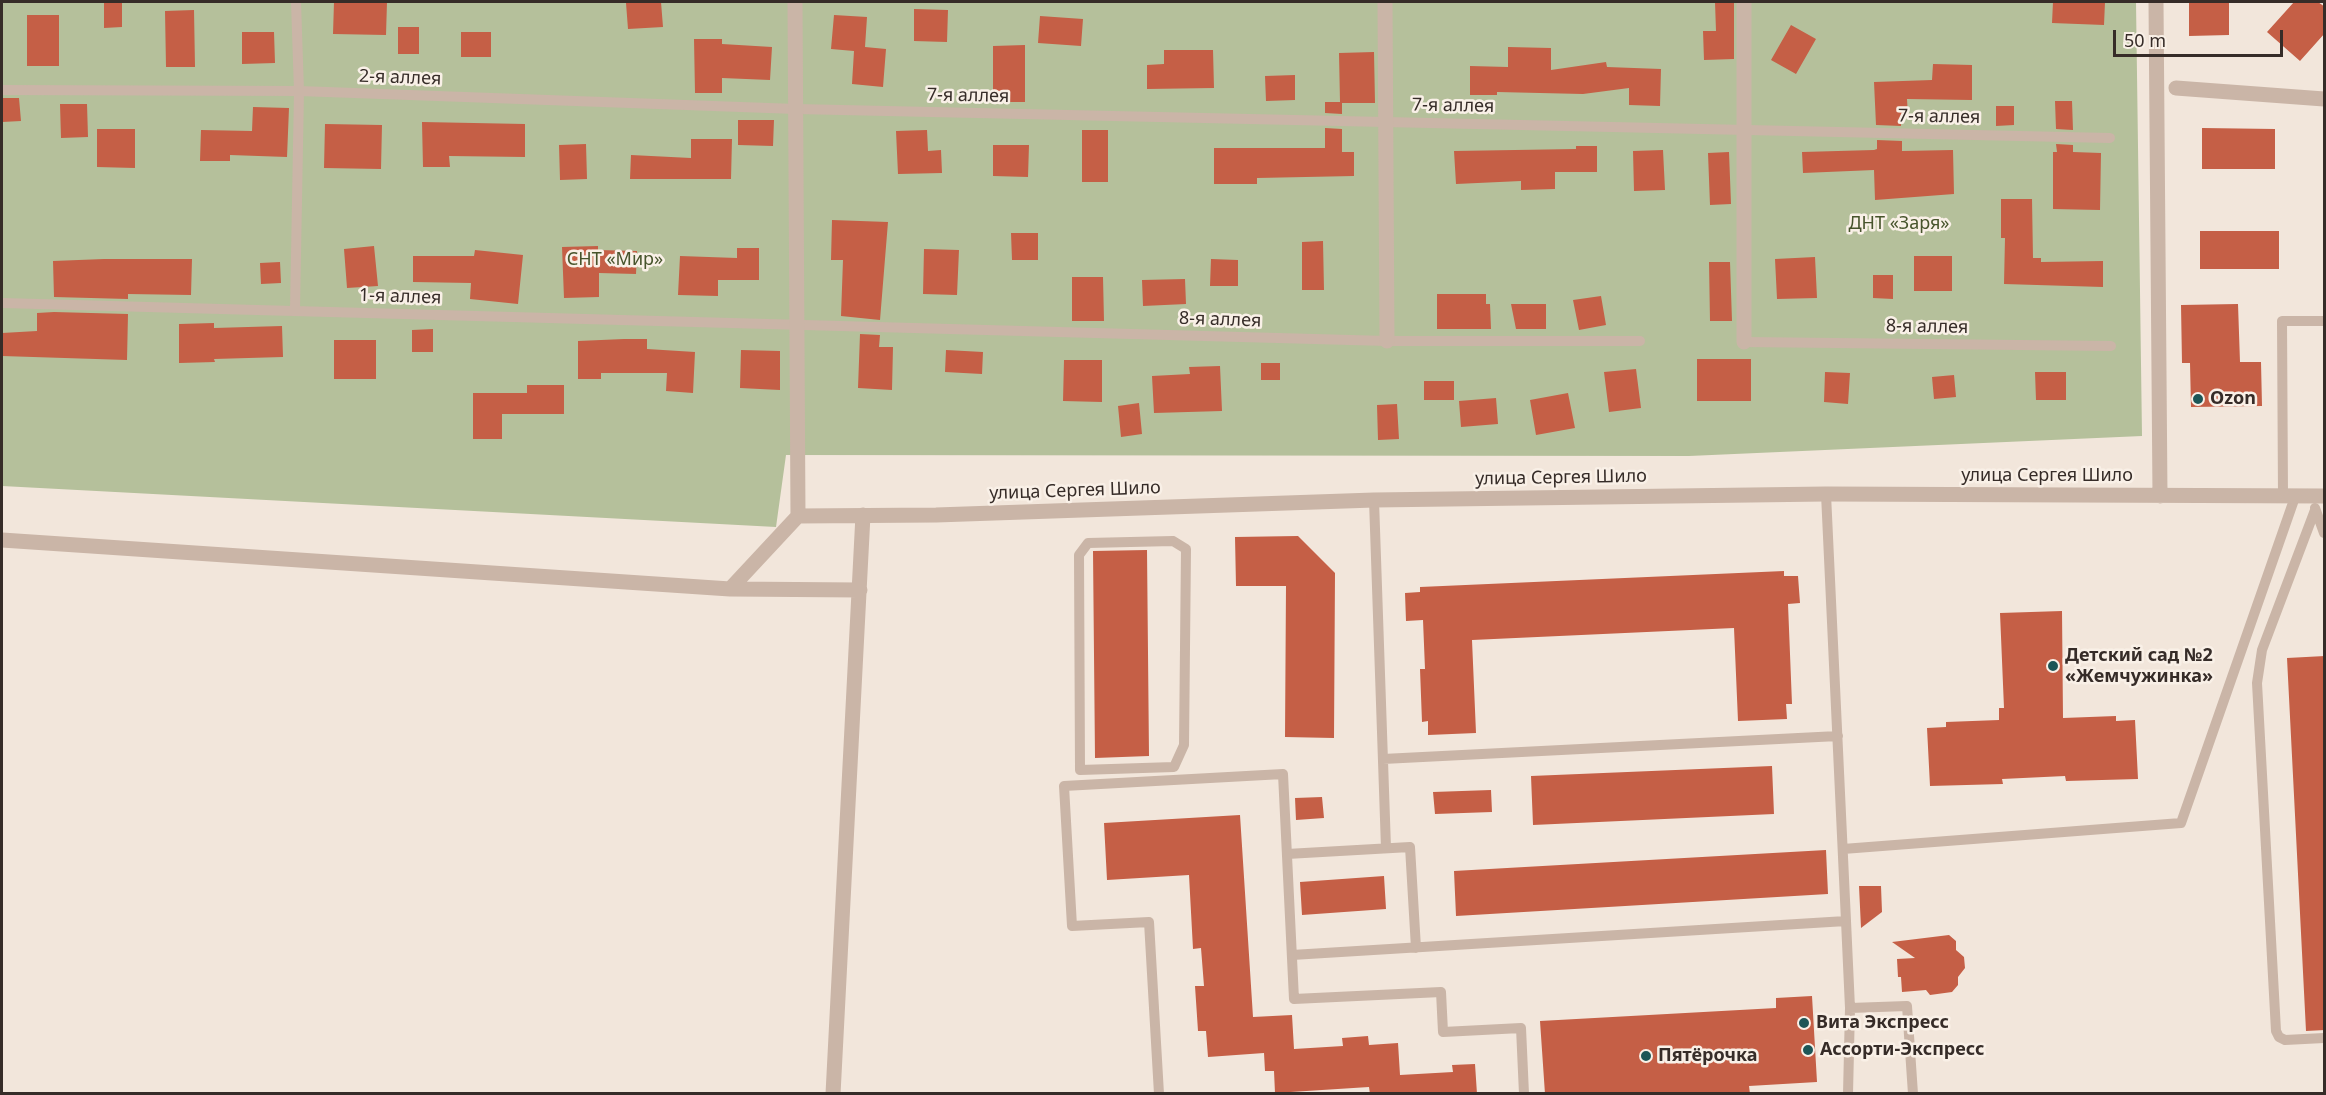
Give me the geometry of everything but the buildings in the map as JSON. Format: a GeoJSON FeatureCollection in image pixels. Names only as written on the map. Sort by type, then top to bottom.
{"type":"FeatureCollection","features":[{"type":"Feature","properties":{"kind":"street"},"geometry":{"type":"LineString","coordinates":[[730,590],[798,516],[795,2]]}},
{"type":"Feature","properties":{"kind":"street"},"geometry":{"type":"LineString","coordinates":[[1385,2],[1387,341]]}},
{"type":"Feature","properties":{"kind":"street"},"geometry":{"type":"LineString","coordinates":[[1744,2],[1744,342]]}},
{"type":"Feature","properties":{"kind":"street"},"geometry":{"type":"LineString","coordinates":[[2156,2],[2160,496]]}},
{"type":"Feature","properties":{"kind":"street"},"geometry":{"type":"LineString","coordinates":[[2176,88],[2325,99]]}},
{"type":"Feature","properties":{"kind":"street","name":"улица Сергея Шило"},"geometry":{"type":"LineString","coordinates":[[798,516],[1374,500],[1826,494],[2289,496],[2318,501]]}},
{"type":"Feature","properties":{"kind":"street"},"geometry":{"type":"LineString","coordinates":[[833,1094],[863,515]]}},
{"type":"Feature","properties":{"kind":"street"},"geometry":{"type":"LineString","coordinates":[[2,540],[730,590],[860,590]]}},
{"type":"Feature","properties":{"kind":"lane"},"geometry":{"type":"LineString","coordinates":[[295,310],[298,91],[296,2]]}},
{"type":"Feature","properties":{"kind":"lane","name":"2-я аллея"},"geometry":{"type":"LineString","coordinates":[[2,90],[298,91],[796,110]]}},
{"type":"Feature","properties":{"kind":"lane","name":"7-я аллея"},"geometry":{"type":"LineString","coordinates":[[796,110],[2110,138]]}},
{"type":"Feature","properties":{"kind":"lane","name":"1-я аллея"},"geometry":{"type":"LineString","coordinates":[[2,303],[798,326]]}},
{"type":"Feature","properties":{"kind":"lane"},"geometry":{"type":"LineString","coordinates":[[1843,849],[2181,823],[2289,496],[2282,321],[2325,321]]}},
{"type":"Feature","properties":{"kind":"lane","name":"8-я аллея"},"geometry":{"type":"LineString","coordinates":[[798,326],[1387,341],[1640,341]]}},
{"type":"Feature","properties":{"kind":"lane","name":"8-я аллея"},"geometry":{"type":"LineString","coordinates":[[1744,342],[2110,346]]}},
{"type":"Feature","properties":{"kind":"lane"},"geometry":{"type":"LineString","coordinates":[[1826,494],[1850,1008],[1848,1094]]}},
{"type":"Feature","properties":{"kind":"lane"},"geometry":{"type":"LineString","coordinates":[[1374,500],[1386,848]]}},
{"type":"Feature","properties":{"kind":"lane"},"geometry":{"type":"LineString","coordinates":[[2318,501],[2325,533]]}},
{"type":"Feature","properties":{"kind":"lane"},"geometry":{"type":"LineString","coordinates":[[2318,501],[2262,650],[2257,683],[2276,1031],[2278,1037],[2285,1040],[2325,1038]]}},
{"type":"Feature","properties":{"kind":"lane"},"geometry":{"type":"LineString","coordinates":[[1080,770],[1174,767],[1184,745],[1186,549],[1173,541],[1088,543],[1079,555],[1080,785]]}},
{"type":"Feature","properties":{"kind":"lane"},"geometry":{"type":"LineString","coordinates":[[1383,759],[1838,736]]}},
{"type":"Feature","properties":{"kind":"lane"},"geometry":{"type":"LineString","coordinates":[[1159,1094],[1149,922],[1072,926],[1064,786],[1283,774],[1294,999],[1441,992],[1443,1032],[1521,1028],[1524,1094]]}},
{"type":"Feature","properties":{"kind":"lane"},"geometry":{"type":"LineString","coordinates":[[1287,854],[1410,847],[1416,948]]}},
{"type":"Feature","properties":{"kind":"lane"},"geometry":{"type":"LineString","coordinates":[[1292,955],[1846,921]]}},
{"type":"Feature","properties":{"kind":"lane"},"geometry":{"type":"LineString","coordinates":[[1850,1008],[1907,1006],[1913,1094]]}},
{"type":"Feature","properties":{"kind":"green space","name":"СНТ «Мир»"},"geometry":{"type":"Polygon","coordinates":[[[2,2],[2136,2],[2142,436],[1689,456],[786,455],[776,527],[2,486],[2,2]]]}},
{"type":"Feature","properties":{"kind":"place","name":"Ozon"},"geometry":{"type":"Point","coordinates":[2198,399]}},
{"type":"Feature","properties":{"kind":"place","name":"Детский сад №2 «Жемчужинка»"},"geometry":{"type":"Point","coordinates":[2053,666]}},
{"type":"Feature","properties":{"kind":"place","name":"Вита Экспресс"},"geometry":{"type":"Point","coordinates":[1804,1023]}},
{"type":"Feature","properties":{"kind":"place","name":"Ассорти-Экспресс"},"geometry":{"type":"Point","coordinates":[1808,1050]}},
{"type":"Feature","properties":{"kind":"place","name":"Пятёрочка"},"geometry":{"type":"Point","coordinates":[1646,1056]}},
{"type":"Feature","properties":{"kind":"park label","name":"ДНТ «Заря»"},"geometry":{"type":"Point","coordinates":[1899,224]}}]}
